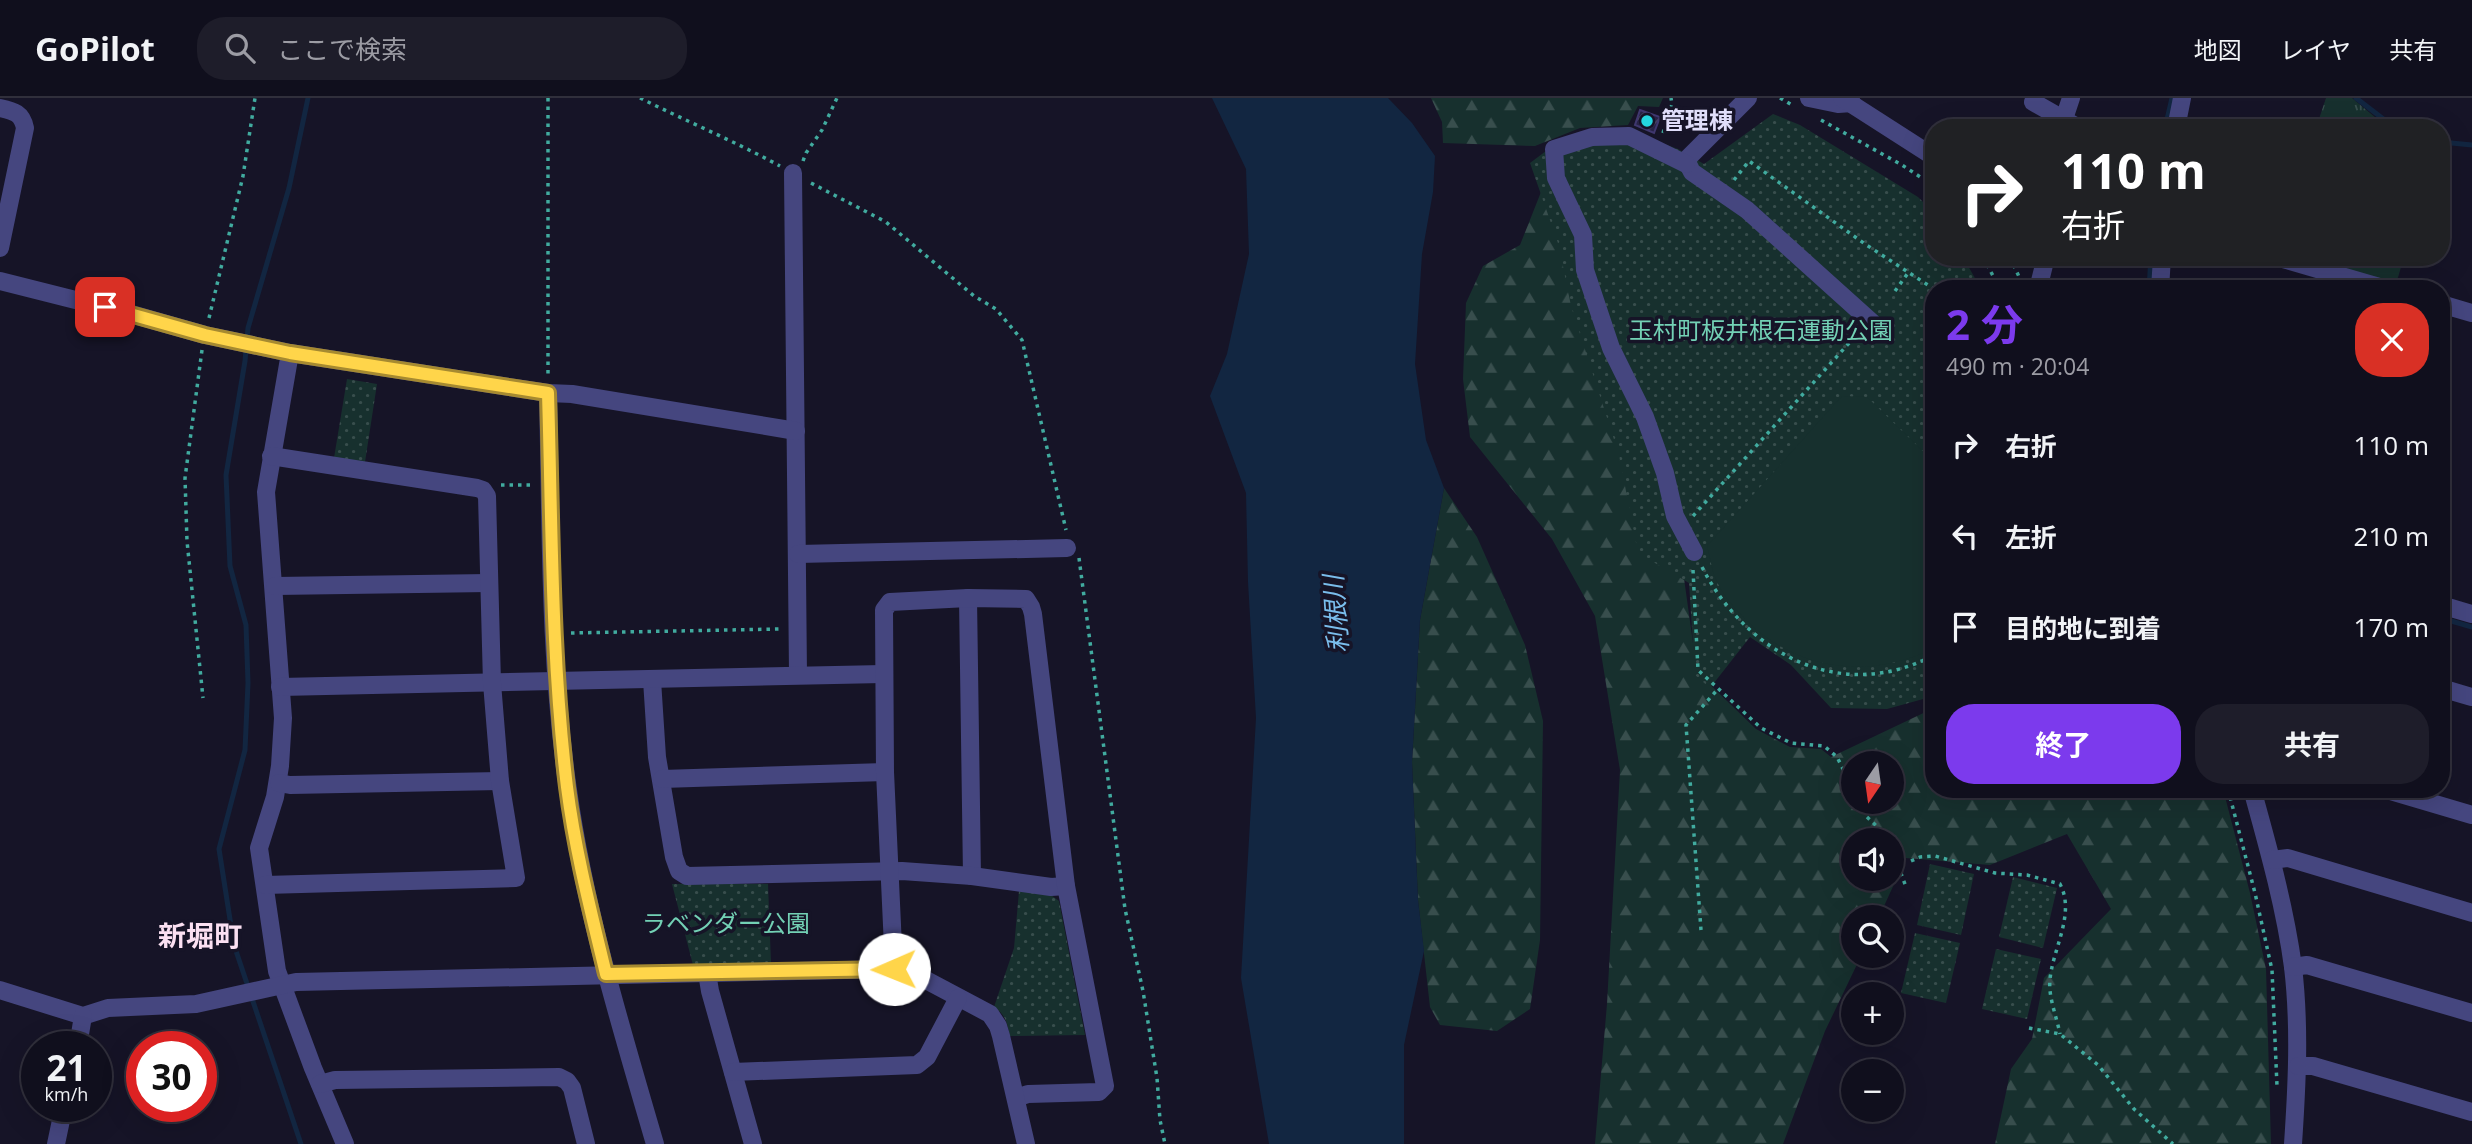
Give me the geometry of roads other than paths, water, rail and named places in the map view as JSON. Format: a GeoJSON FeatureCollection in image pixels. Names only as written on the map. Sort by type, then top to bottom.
{"type":"FeatureCollection","features":[{"type":"Feature","properties":{"kind":"street"},"geometry":{"type":"LineString","coordinates":[[1686,164],[1686,160],[1748,98]]}},
{"type":"Feature","properties":{"kind":"street"},"geometry":{"type":"LineString","coordinates":[[2071,98],[2073,119]]}},
{"type":"Feature","properties":{"kind":"street"},"geometry":{"type":"LineString","coordinates":[[2178,119],[2182,98]]}},
{"type":"Feature","properties":{"kind":"street"},"geometry":{"type":"LineString","coordinates":[[1806,107],[1847,101],[1872,106],[1925,149]]}},
{"type":"Feature","properties":{"kind":"street"},"geometry":{"type":"LineString","coordinates":[[2033,102],[2063,119]]}},
{"type":"Feature","properties":{"kind":"street"},"geometry":{"type":"LineString","coordinates":[[0,247],[25,128],[23,118],[12,106]]}},
{"type":"Feature","properties":{"kind":"street"},"geometry":{"type":"LineString","coordinates":[[1694,552],[1675,516],[1665,473],[1645,417],[1606,335],[1585,270],[1583,235],[1556,178],[1554,149],[1592,136],[1629,136],[1686,164],[1692,172],[1747,211],[1873,323]]}},
{"type":"Feature","properties":{"kind":"street"},"geometry":{"type":"LineString","coordinates":[[793,173],[798,674]]}},
{"type":"Feature","properties":{"kind":"street"},"geometry":{"type":"LineString","coordinates":[[2307,266],[2355,280]]}},
{"type":"Feature","properties":{"kind":"street"},"geometry":{"type":"LineString","coordinates":[[0,281],[208,336],[290,353],[548,393],[572,394],[796,431]]}},
{"type":"Feature","properties":{"kind":"street"},"geometry":{"type":"LineString","coordinates":[[2450,307],[2472,313]]}},
{"type":"Feature","properties":{"kind":"street"},"geometry":{"type":"LineString","coordinates":[[290,353],[271,456],[266,504],[275,586],[283,718],[279,783],[259,848],[277,971],[345,1144]]}},
{"type":"Feature","properties":{"kind":"street"},"geometry":{"type":"LineString","coordinates":[[548,393],[556,681],[567,788],[581,870],[606,974],[655,1144]]}},
{"type":"Feature","properties":{"kind":"street"},"geometry":{"type":"LineString","coordinates":[[265,885],[516,878],[500,781],[492,683],[488,503],[483,491],[271,456]]}},
{"type":"Feature","properties":{"kind":"street"},"geometry":{"type":"LineString","coordinates":[[798,554],[1067,548]]}},
{"type":"Feature","properties":{"kind":"street"},"geometry":{"type":"LineString","coordinates":[[275,586],[489,583]]}},
{"type":"Feature","properties":{"kind":"street"},"geometry":{"type":"LineString","coordinates":[[968,598],[972,876]]}},
{"type":"Feature","properties":{"kind":"street"},"geometry":{"type":"LineString","coordinates":[[894,969],[885,772],[884,610],[890,601],[1022,598],[1029,602],[1031,607],[1066,886],[1105,1086],[1099,1092],[1028,1094],[1016,1097]]}},
{"type":"Feature","properties":{"kind":"street"},"geometry":{"type":"LineString","coordinates":[[2450,608],[2472,614]]}},
{"type":"Feature","properties":{"kind":"street"},"geometry":{"type":"LineString","coordinates":[[281,687],[883,674]]}},
{"type":"Feature","properties":{"kind":"street"},"geometry":{"type":"LineString","coordinates":[[652,680],[657,757],[674,857],[679,871],[687,876],[888,871],[972,876],[1051,887],[1066,886]]}},
{"type":"Feature","properties":{"kind":"street"},"geometry":{"type":"LineString","coordinates":[[2450,690],[2472,696]]}},
{"type":"Feature","properties":{"kind":"street"},"geometry":{"type":"LineString","coordinates":[[662,779],[885,772]]}},
{"type":"Feature","properties":{"kind":"street"},"geometry":{"type":"LineString","coordinates":[[279,783],[500,781]]}},
{"type":"Feature","properties":{"kind":"street"},"geometry":{"type":"LineString","coordinates":[[2255,798],[2272,860],[2292,967],[2298,1066],[2293,1144]]}},
{"type":"Feature","properties":{"kind":"street"},"geometry":{"type":"LineString","coordinates":[[2414,798],[2472,815]]}},
{"type":"Feature","properties":{"kind":"street"},"geometry":{"type":"LineString","coordinates":[[2272,860],[2288,858],[2472,913]]}},
{"type":"Feature","properties":{"kind":"street"},"geometry":{"type":"LineString","coordinates":[[2292,967],[2307,965],[2472,1013]]}},
{"type":"Feature","properties":{"kind":"street"},"geometry":{"type":"LineString","coordinates":[[0,990],[83,1016],[108,1008],[177,1006],[296,982],[606,974],[894,969],[909,971],[990,1014],[994,1019],[1001,1036],[1027,1144]]}},
{"type":"Feature","properties":{"kind":"street"},"geometry":{"type":"LineString","coordinates":[[707,973],[753,1144]]}},
{"type":"Feature","properties":{"kind":"street"},"geometry":{"type":"LineString","coordinates":[[733,1072],[917,1065],[927,1057],[958,998]]}},
{"type":"Feature","properties":{"kind":"street"},"geometry":{"type":"LineString","coordinates":[[80,1031],[83,1016]]}},
{"type":"Feature","properties":{"kind":"street"},"geometry":{"type":"LineString","coordinates":[[2298,1066],[2313,1066],[2472,1112]]}},
{"type":"Feature","properties":{"kind":"street"},"geometry":{"type":"LineString","coordinates":[[320,1084],[335,1080],[559,1077],[567,1080],[572,1088],[586,1144]]}},
{"type":"Feature","properties":{"kind":"street"},"geometry":{"type":"LineString","coordinates":[[56,1144],[61,1122]]}},
{"type":"Feature","properties":{"kind":"water","name":"利根川"},"geometry":{"type":"Polygon","coordinates":[[[1212,98],[1388,98],[1412,123],[1435,156],[1433,192],[1422,254],[1415,364],[1426,440],[1444,488],[1420,620],[1412,762],[1418,900],[1424,951],[1404,1045],[1404,1144],[1269,1144],[1241,978],[1256,718],[1246,493],[1210,396],[1227,354],[1249,254],[1246,169],[1212,98]]]}},
{"type":"Feature","properties":{"kind":"waterway"},"geometry":{"type":"LineString","coordinates":[[301,1144],[234,945],[219,849],[245,750],[248,683],[246,625],[230,566],[226,475],[248,328],[289,188],[308,98]]}},
{"type":"Feature","properties":{"kind":"waterway"},"geometry":{"type":"LineString","coordinates":[[2167,119],[2172,98]]}},
{"type":"Feature","properties":{"kind":"waterway"},"geometry":{"type":"LineString","coordinates":[[2356,98],[2383,119]]}},
{"type":"Feature","properties":{"kind":"waterway"},"geometry":{"type":"LineString","coordinates":[[2450,143],[2472,145]]}},
{"type":"Feature","properties":{"kind":"waterway"},"geometry":{"type":"LineString","coordinates":[[2150,266],[2150,280]]}},
{"type":"Feature","properties":{"kind":"waterway"},"geometry":{"type":"LineString","coordinates":[[2450,621],[2472,627]]}},
{"type":"Feature","properties":{"kind":"place","name":"管理棟"},"geometry":{"type":"Point","coordinates":[1647,121]}},
{"type":"Feature","properties":{"kind":"district","name":"新堀町"},"geometry":{"type":"Point","coordinates":[200,936]}},
{"type":"Feature","properties":{"kind":"park label","name":"玉村町板井根石運動公園"},"geometry":{"type":"Point","coordinates":[1761,331]}},
{"type":"Feature","properties":{"kind":"park label","name":"ラベンダー公園"},"geometry":{"type":"Point","coordinates":[726,924]}}]}
